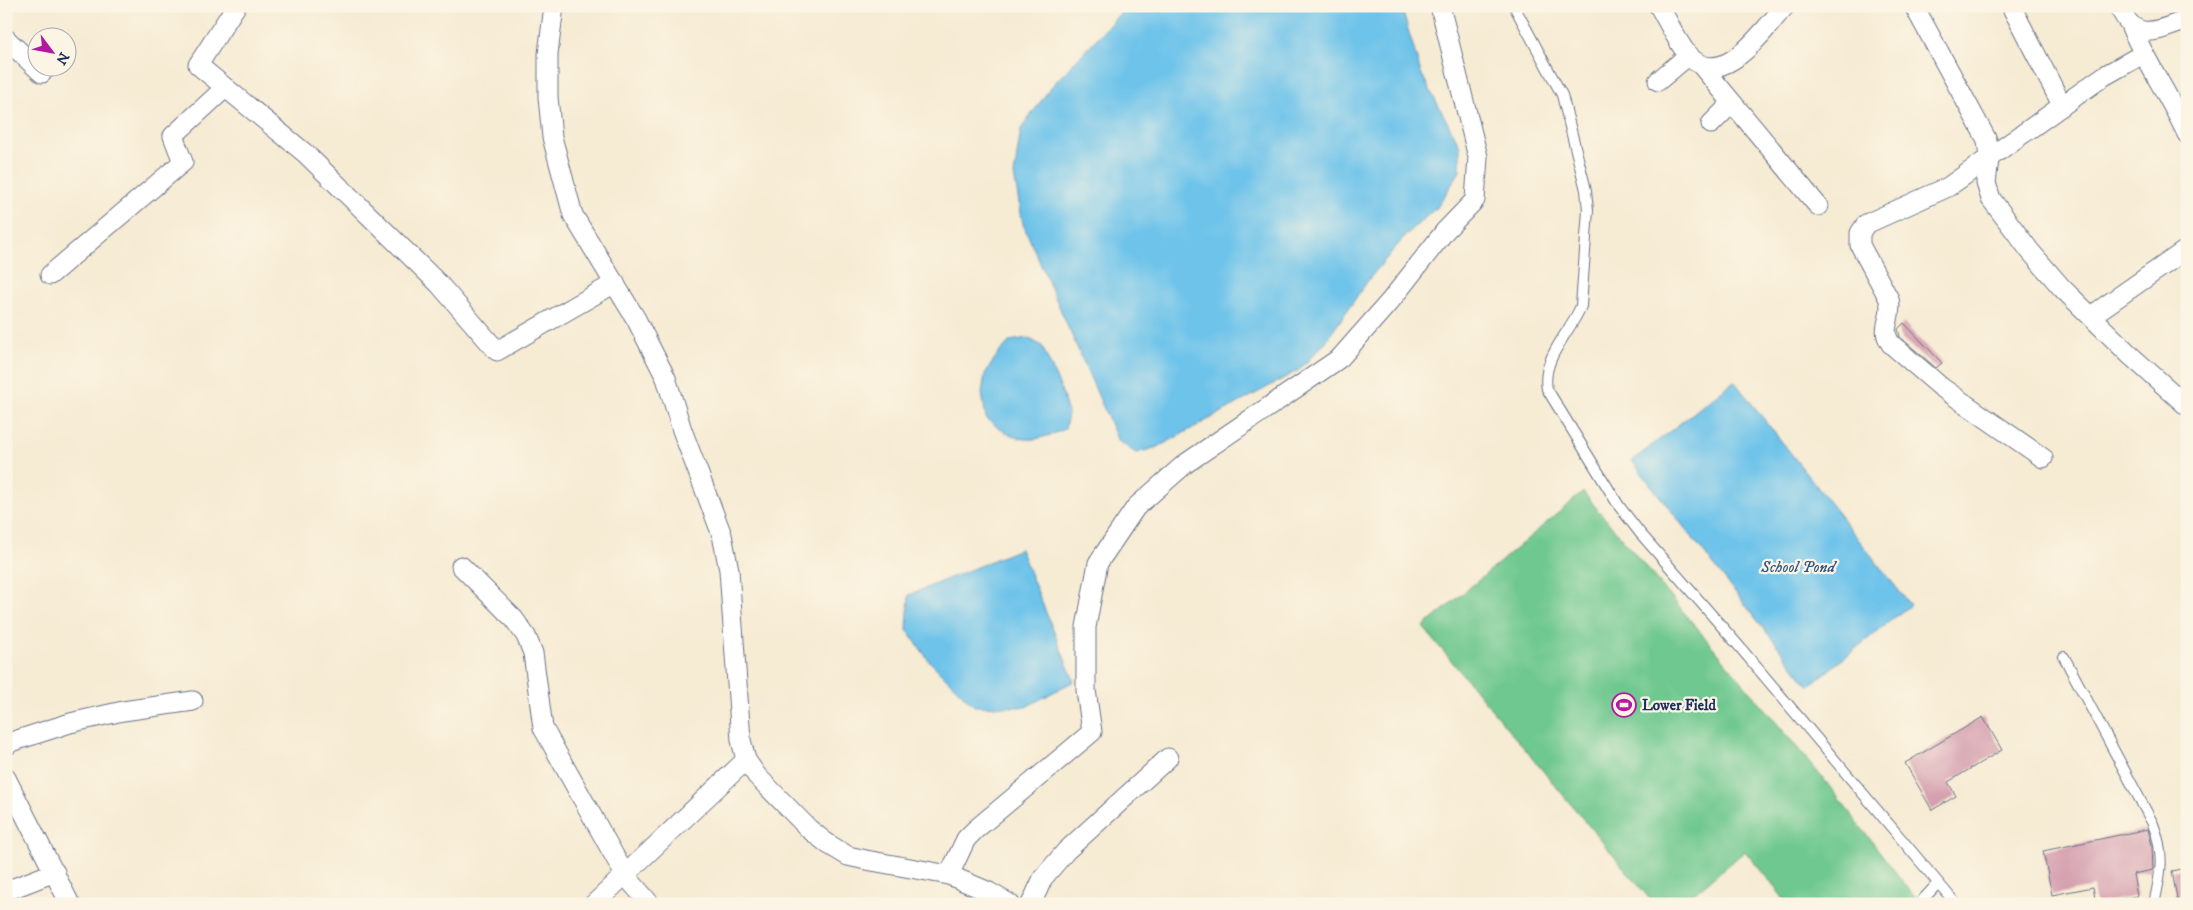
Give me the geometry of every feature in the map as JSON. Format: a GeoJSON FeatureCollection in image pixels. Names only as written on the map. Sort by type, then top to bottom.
{"type":"FeatureCollection","features":[{"type":"Feature","properties":{"kind":"street"},"geometry":{"type":"LineString","coordinates":[[236,6],[198,65],[313,161],[439,284],[497,351],[615,283]]}},
{"type":"Feature","properties":{"kind":"street"},"geometry":{"type":"LineString","coordinates":[[554,6],[548,54],[548,97],[552,137],[573,215],[636,319],[666,378],[682,430],[722,535],[729,570],[741,740],[746,760],[757,776],[809,830],[848,856],[949,874],[989,892],[1010,904]]}},
{"type":"Feature","properties":{"kind":"street"},"geometry":{"type":"LineString","coordinates":[[949,874],[966,839],[976,829],[1092,732],[1086,690],[1086,627],[1098,564],[1136,507],[1185,464],[1340,358],[1391,300],[1445,231],[1475,200],[1478,157],[1440,6]]}},
{"type":"Feature","properties":{"kind":"street"},"geometry":{"type":"LineString","coordinates":[[1659,6],[1695,60],[1818,206]]}},
{"type":"Feature","properties":{"kind":"street"},"geometry":{"type":"LineString","coordinates":[[1658,81],[1695,60],[1718,67],[1729,63],[1746,49],[1785,6]]}},
{"type":"Feature","properties":{"kind":"street"},"geometry":{"type":"LineString","coordinates":[[1914,6],[1980,123],[1987,140],[1989,158],[1986,183],[1991,199],[2030,251],[2062,288],[2131,356],[2187,406]]}},
{"type":"Feature","properties":{"kind":"street"},"geometry":{"type":"LineString","coordinates":[[2011,6],[2062,106]]}},
{"type":"Feature","properties":{"kind":"street"},"geometry":{"type":"LineString","coordinates":[[2118,6],[2131,27],[2143,54],[2182,111],[2187,134]]}},
{"type":"Feature","properties":{"kind":"street"},"geometry":{"type":"LineString","coordinates":[[2131,27],[2142,32],[2155,31],[2187,20]]}},
{"type":"Feature","properties":{"kind":"street"},"geometry":{"type":"LineString","coordinates":[[6,39],[28,60]]}},
{"type":"Feature","properties":{"kind":"street"},"geometry":{"type":"LineString","coordinates":[[2043,458],[1941,387],[1891,344],[1885,336],[1891,308],[1889,299],[1860,245],[1860,233],[1866,224],[1948,187],[2104,76],[2143,54]]}},
{"type":"Feature","properties":{"kind":"street"},"geometry":{"type":"LineString","coordinates":[[50,274],[183,162],[173,136],[225,88]]}},
{"type":"Feature","properties":{"kind":"street"},"geometry":{"type":"LineString","coordinates":[[1711,124],[1732,103]]}},
{"type":"Feature","properties":{"kind":"street"},"geometry":{"type":"LineString","coordinates":[[2091,316],[2187,249]]}},
{"type":"Feature","properties":{"kind":"street"},"geometry":{"type":"LineString","coordinates":[[461,566],[514,619],[526,636],[533,653],[543,728],[625,875],[650,904]]}},
{"type":"Feature","properties":{"kind":"street"},"geometry":{"type":"LineString","coordinates":[[6,746],[11,742],[70,723],[123,711],[194,701]]}},
{"type":"Feature","properties":{"kind":"street"},"geometry":{"type":"LineString","coordinates":[[1031,904],[1043,878],[1066,851],[1168,758]]}},
{"type":"Feature","properties":{"kind":"street"},"geometry":{"type":"LineString","coordinates":[[594,904],[746,760]]}},
{"type":"Feature","properties":{"kind":"street"},"geometry":{"type":"LineString","coordinates":[[6,778],[70,904]]}},
{"type":"Feature","properties":{"kind":"street"},"geometry":{"type":"LineString","coordinates":[[6,891],[55,872]]}},
{"type":"Feature","properties":{"kind":"lane"},"geometry":{"type":"LineString","coordinates":[[1514,6],[1562,95],[1586,190],[1588,210],[1581,306],[1576,320],[1558,345],[1547,367],[1545,379],[1547,389],[1619,506],[1640,533],[1956,904]]}},
{"type":"Feature","properties":{"kind":"lane"},"geometry":{"type":"LineString","coordinates":[[2064,657],[2153,824],[2160,841],[2162,868],[2154,904]]}},
{"type":"Feature","properties":{"kind":"lane"},"geometry":{"type":"LineString","coordinates":[[1920,904],[1938,883]]}},
{"type":"Feature","properties":{"kind":"green space","name":"Lower Field"},"geometry":{"type":"Polygon","coordinates":[[[1583,492],[1826,782],[1917,900],[1912,904],[1788,904],[1745,851],[1682,904],[1654,904],[1423,627],[1583,492]]]}},
{"type":"Feature","properties":{"kind":"water"},"geometry":{"type":"Polygon","coordinates":[[[1127,6],[1401,6],[1421,73],[1460,146],[1460,171],[1438,206],[1406,235],[1369,279],[1324,344],[1299,370],[1158,447],[1136,453],[1118,441],[1023,224],[1014,175],[1021,129],[1051,87],[1127,6]]]}},
{"type":"Feature","properties":{"kind":"water"},"geometry":{"type":"Polygon","coordinates":[[[1028,338],[1042,346],[1061,389],[1068,414],[1065,429],[1041,438],[1023,439],[1006,433],[986,418],[982,393],[985,374],[998,354],[1010,341],[1028,338]]]}},
{"type":"Feature","properties":{"kind":"water","name":"School Pond"},"geometry":{"type":"Polygon","coordinates":[[[1734,381],[1910,605],[1809,686],[1632,461],[1734,381]]]}},
{"type":"Feature","properties":{"kind":"water"},"geometry":{"type":"Polygon","coordinates":[[[1020,549],[1074,681],[1026,707],[974,706],[930,662],[907,630],[909,595],[1020,549]]]}},
{"type":"Feature","properties":{"kind":"building"},"geometry":{"type":"Polygon","coordinates":[[[1904,323],[1942,363],[1936,368],[1900,337],[1898,329],[1904,323]]]}},
{"type":"Feature","properties":{"kind":"building"},"geometry":{"type":"Polygon","coordinates":[[[1983,717],[2002,750],[1948,782],[1956,796],[1932,810],[1905,763],[1983,717]]]}},
{"type":"Feature","properties":{"kind":"building"},"geometry":{"type":"Polygon","coordinates":[[[2148,829],[2152,846],[2153,870],[2133,874],[2137,896],[2096,904],[2093,887],[2052,895],[2043,851],[2148,829]]]}},
{"type":"Feature","properties":{"kind":"building"},"geometry":{"type":"Polygon","coordinates":[[[2187,868],[2187,904],[2178,904],[2172,871],[2187,868]]]}},
{"type":"Feature","properties":{"kind":"place","name":"Lower Field"},"geometry":{"type":"Point","coordinates":[1624,705]}}]}
